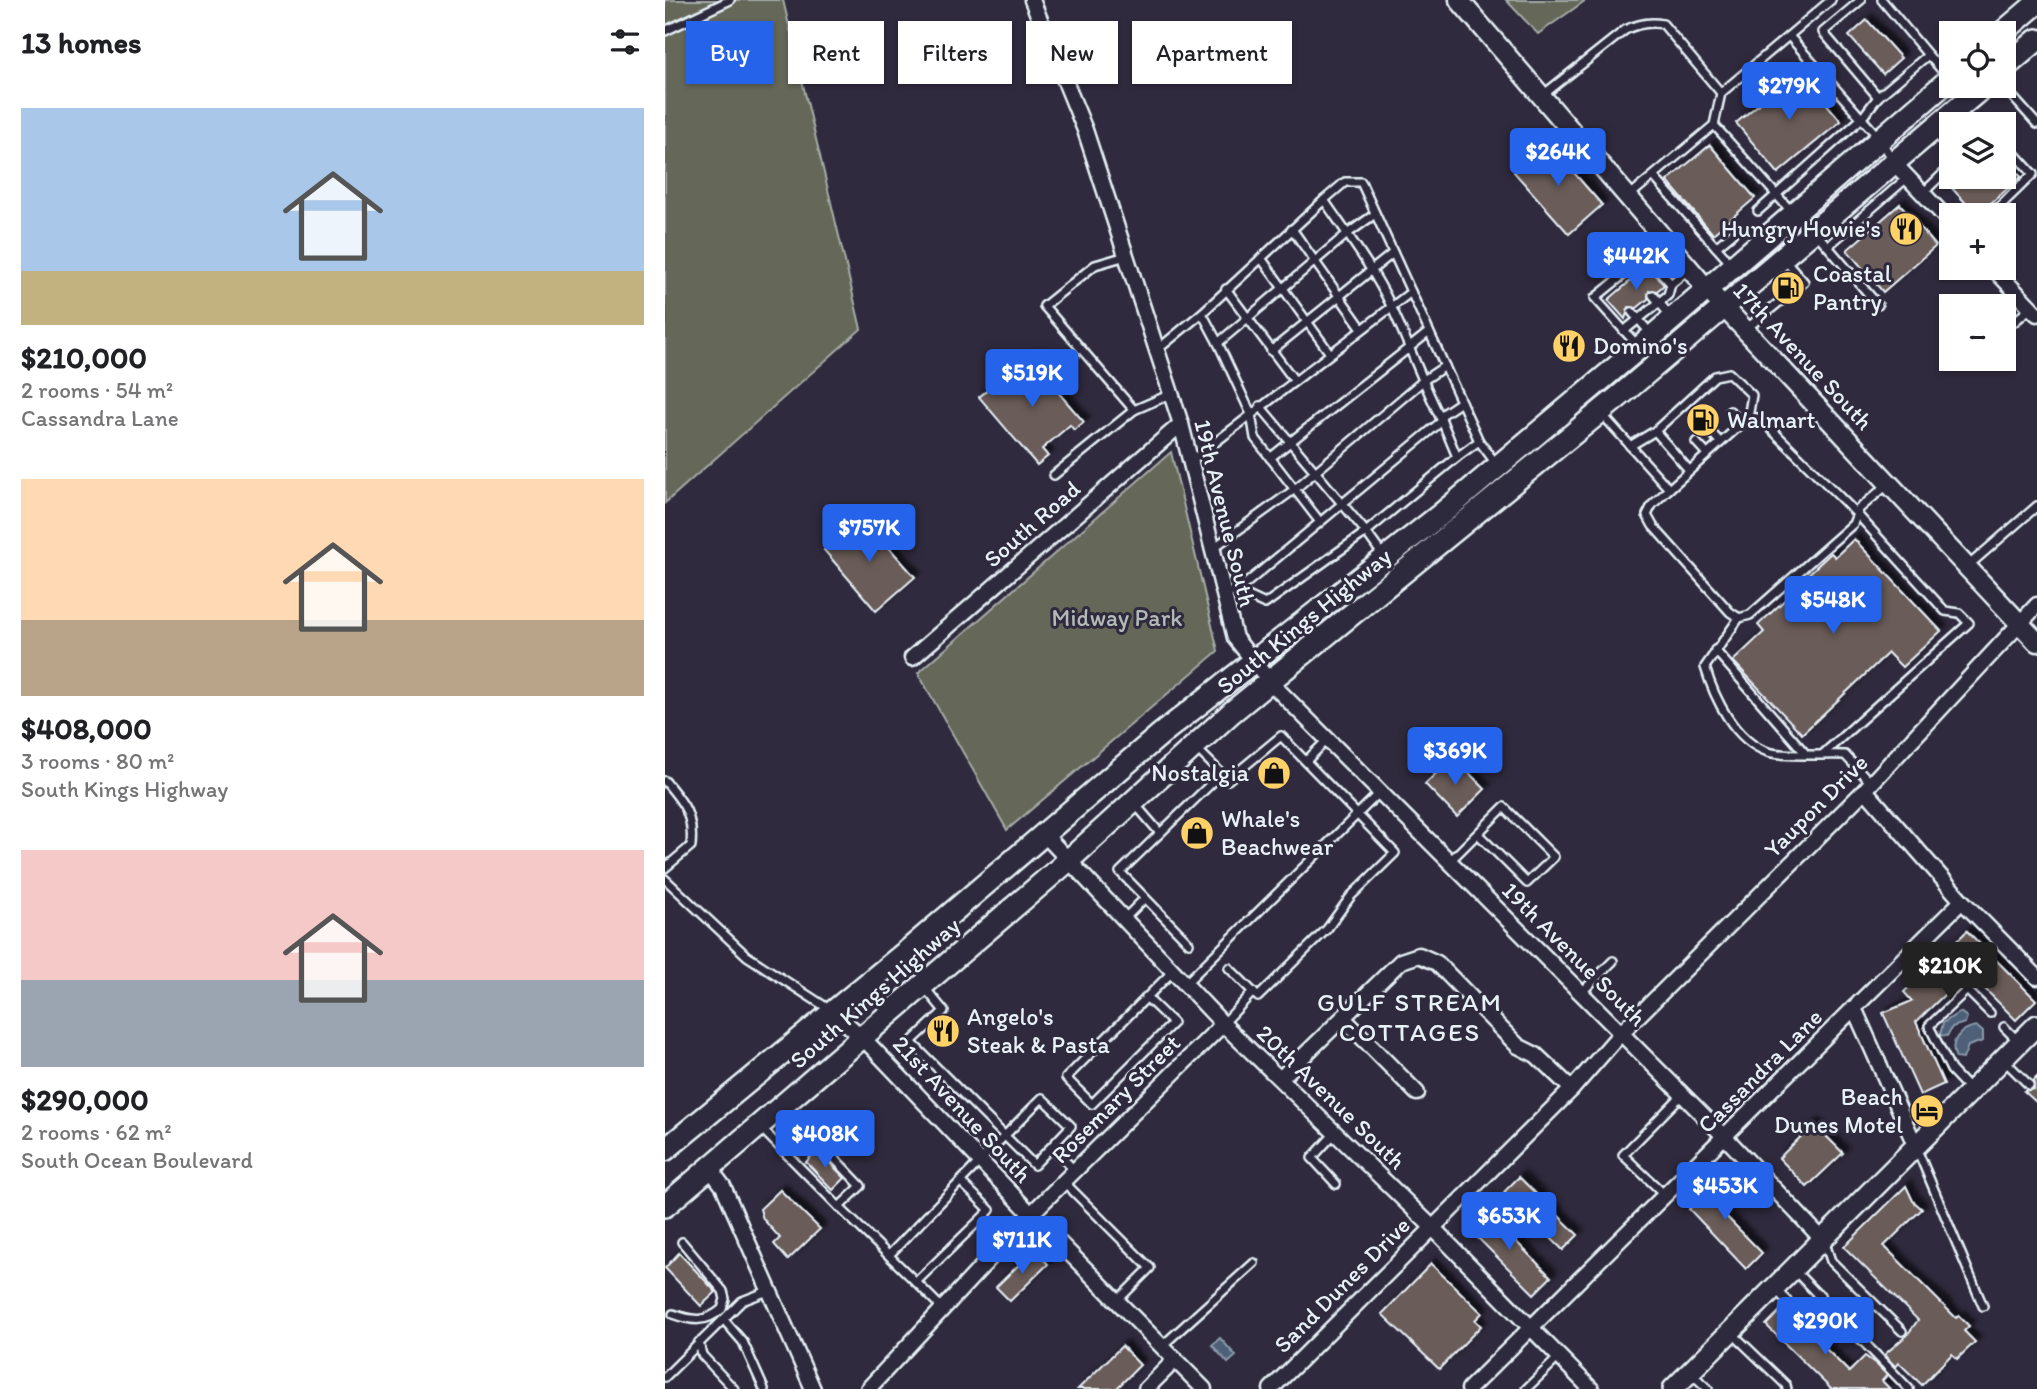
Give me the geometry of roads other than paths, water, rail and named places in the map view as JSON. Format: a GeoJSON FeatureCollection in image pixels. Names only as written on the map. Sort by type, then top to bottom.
{"type":"FeatureCollection","features":[{"type":"Feature","properties":{"kind":"main road"},"geometry":{"type":"LineString","coordinates":[[2016,21],[2037,3]]}},
{"type":"Feature","properties":{"kind":"main road"},"geometry":{"type":"LineString","coordinates":[[2016,58],[2037,40]]}},
{"type":"Feature","properties":{"kind":"main road","name":"South Kings Highway"},"geometry":{"type":"LineString","coordinates":[[665,1150],[1043,833],[1498,466],[1646,342],[1666,310],[1707,289],[1939,88]]}},
{"type":"Feature","properties":{"kind":"main road","name":"South Kings Highway"},"geometry":{"type":"LineString","coordinates":[[665,1206],[1069,860],[1232,712],[1271,684],[1601,412],[1783,257],[1821,238],[1901,170],[1932,130],[1939,127]]}},
{"type":"Feature","properties":{"kind":"main road"},"geometry":{"type":"LineString","coordinates":[[1673,1389],[2037,1025]]}},
{"type":"Feature","properties":{"kind":"street","name":"19th Avenue South"},"geometry":{"type":"LineString","coordinates":[[1032,0],[1085,130],[1181,424],[1234,638],[1255,660],[1271,684],[1683,1094],[1823,1240]]}},
{"type":"Feature","properties":{"kind":"street","name":"17th Avenue South"},"geometry":{"type":"LineString","coordinates":[[1459,0],[1707,289],[2037,642]]}},
{"type":"Feature","properties":{"kind":"street"},"geometry":{"type":"LineString","coordinates":[[1901,170],[1939,210]]}},
{"type":"Feature","properties":{"kind":"street"},"geometry":{"type":"LineString","coordinates":[[2004,280],[2034,311]]}},
{"type":"Feature","properties":{"kind":"street","name":"South Road"},"geometry":{"type":"LineString","coordinates":[[912,658],[1181,424]]}},
{"type":"Feature","properties":{"kind":"street","name":"Yaupon Drive"},"geometry":{"type":"LineString","coordinates":[[1621,1033],[1868,787],[2037,605]]}},
{"type":"Feature","properties":{"kind":"street"},"geometry":{"type":"LineString","coordinates":[[1868,787],[1962,901],[2037,976]]}},
{"type":"Feature","properties":{"kind":"street","name":"20th Avenue South"},"geometry":{"type":"LineString","coordinates":[[1043,833],[1223,1024],[1433,1227],[1591,1389]]}},
{"type":"Feature","properties":{"kind":"street","name":"Cassandra Lane"},"geometry":{"type":"LineString","coordinates":[[1469,1389],[1962,901]]}},
{"type":"Feature","properties":{"kind":"street"},"geometry":{"type":"LineString","coordinates":[[1281,1078],[1401,961],[1413,955],[1426,956],[1518,1046],[1536,1055],[1572,1089]]}},
{"type":"Feature","properties":{"kind":"street"},"geometry":{"type":"LineString","coordinates":[[1854,1009],[1916,1147]]}},
{"type":"Feature","properties":{"kind":"street","name":"21st Avenue South"},"geometry":{"type":"LineString","coordinates":[[832,1011],[863,1038],[1031,1214],[1204,1389]]}},
{"type":"Feature","properties":{"kind":"street"},"geometry":{"type":"LineString","coordinates":[[1344,1019],[1417,1093]]}},
{"type":"Feature","properties":{"kind":"street","name":"Rosemary Street"},"geometry":{"type":"LineString","coordinates":[[868,1389],[1031,1214],[1223,1024]]}},
{"type":"Feature","properties":{"kind":"street","name":"Sand Dunes Drive"},"geometry":{"type":"LineString","coordinates":[[1271,1389],[1572,1089],[1621,1033]]}},
{"type":"Feature","properties":{"kind":"street"},"geometry":{"type":"LineString","coordinates":[[710,1169],[723,1186],[813,1389]]}},
{"type":"Feature","properties":{"kind":"street"},"geometry":{"type":"LineString","coordinates":[[1146,1389],[1175,1360]]}},
{"type":"Feature","properties":{"kind":"lane"},"geometry":{"type":"LineString","coordinates":[[665,31],[730,0]]}},
{"type":"Feature","properties":{"kind":"lane"},"geometry":{"type":"LineString","coordinates":[[1629,197],[1714,125],[1721,93],[1831,0]]}},
{"type":"Feature","properties":{"kind":"lane"},"geometry":{"type":"LineString","coordinates":[[1861,0],[1823,32],[1878,97]]}},
{"type":"Feature","properties":{"kind":"lane"},"geometry":{"type":"LineString","coordinates":[[1882,0],[1939,66]]}},
{"type":"Feature","properties":{"kind":"lane"},"geometry":{"type":"LineString","coordinates":[[1543,95],[1625,30],[1635,24],[1654,22],[1663,24],[1721,93]]}},
{"type":"Feature","properties":{"kind":"lane"},"geometry":{"type":"LineString","coordinates":[[1789,36],[1880,139],[1901,170]]}},
{"type":"Feature","properties":{"kind":"lane"},"geometry":{"type":"LineString","coordinates":[[1758,211],[1862,118],[1878,97],[1928,55]]}},
{"type":"Feature","properties":{"kind":"lane"},"geometry":{"type":"LineString","coordinates":[[2014,98],[2037,124]]}},
{"type":"Feature","properties":{"kind":"lane"},"geometry":{"type":"LineString","coordinates":[[1714,125],[1794,214]]}},
{"type":"Feature","properties":{"kind":"lane"},"geometry":{"type":"LineString","coordinates":[[1932,130],[1939,137]]}},
{"type":"Feature","properties":{"kind":"lane"},"geometry":{"type":"LineString","coordinates":[[2003,203],[2035,172],[2016,154]]}},
{"type":"Feature","properties":{"kind":"lane"},"geometry":{"type":"LineString","coordinates":[[1654,177],[1733,266]]}},
{"type":"Feature","properties":{"kind":"lane"},"geometry":{"type":"LineString","coordinates":[[1923,193],[1939,178]]}},
{"type":"Feature","properties":{"kind":"lane"},"geometry":{"type":"LineString","coordinates":[[1157,350],[1202,313],[1345,182],[1361,182],[1479,441],[1498,466]]}},
{"type":"Feature","properties":{"kind":"lane"},"geometry":{"type":"LineString","coordinates":[[1324,200],[1390,304],[1457,457]]}},
{"type":"Feature","properties":{"kind":"lane"},"geometry":{"type":"LineString","coordinates":[[1218,343],[1347,234],[1375,214]]}},
{"type":"Feature","properties":{"kind":"lane"},"geometry":{"type":"LineString","coordinates":[[1292,229],[1361,327]]}},
{"type":"Feature","properties":{"kind":"lane"},"geometry":{"type":"LineString","coordinates":[[1716,247],[1733,233]]}},
{"type":"Feature","properties":{"kind":"lane"},"geometry":{"type":"LineString","coordinates":[[1821,238],[1878,305]]}},
{"type":"Feature","properties":{"kind":"lane"},"geometry":{"type":"LineString","coordinates":[[1646,342],[1624,331],[1595,298],[1665,240]]}},
{"type":"Feature","properties":{"kind":"lane"},"geometry":{"type":"LineString","coordinates":[[1271,351],[1338,294],[1393,253]]}},
{"type":"Feature","properties":{"kind":"lane"},"geometry":{"type":"LineString","coordinates":[[1646,255],[1671,284]]}},
{"type":"Feature","properties":{"kind":"lane"},"geometry":{"type":"LineString","coordinates":[[1126,256],[1095,265],[1044,306],[1134,410]]}},
{"type":"Feature","properties":{"kind":"lane"},"geometry":{"type":"LineString","coordinates":[[1746,330],[1804,282],[1783,257]]}},
{"type":"Feature","properties":{"kind":"lane"},"geometry":{"type":"LineString","coordinates":[[1261,258],[1329,352]]}},
{"type":"Feature","properties":{"kind":"lane"},"geometry":{"type":"LineString","coordinates":[[1630,269],[1637,276]]}},
{"type":"Feature","properties":{"kind":"lane"},"geometry":{"type":"LineString","coordinates":[[1666,310],[1671,284],[1689,269]]}},
{"type":"Feature","properties":{"kind":"lane"},"geometry":{"type":"LineString","coordinates":[[1609,286],[1616,294]]}},
{"type":"Feature","properties":{"kind":"lane"},"geometry":{"type":"LineString","coordinates":[[1226,289],[1294,380]]}},
{"type":"Feature","properties":{"kind":"lane"},"geometry":{"type":"LineString","coordinates":[[1190,461],[1390,304],[1411,292]]}},
{"type":"Feature","properties":{"kind":"lane"},"geometry":{"type":"LineString","coordinates":[[1653,295],[1666,310]]}},
{"type":"Feature","properties":{"kind":"lane"},"geometry":{"type":"LineString","coordinates":[[1624,331],[1639,320],[1666,310]]}},
{"type":"Feature","properties":{"kind":"lane"},"geometry":{"type":"LineString","coordinates":[[2016,322],[2034,311]]}},
{"type":"Feature","properties":{"kind":"lane"},"geometry":{"type":"LineString","coordinates":[[1632,312],[1639,320],[1646,342]]}},
{"type":"Feature","properties":{"kind":"lane"},"geometry":{"type":"LineString","coordinates":[[1202,313],[1251,414],[1255,438],[1320,522]]}},
{"type":"Feature","properties":{"kind":"lane"},"geometry":{"type":"LineString","coordinates":[[1270,458],[1429,332]]}},
{"type":"Feature","properties":{"kind":"lane"},"geometry":{"type":"LineString","coordinates":[[1212,550],[1295,489],[1424,380],[1445,366]]}},
{"type":"Feature","properties":{"kind":"lane"},"geometry":{"type":"LineString","coordinates":[[1630,446],[1655,431],[1715,376],[1729,373],[1752,395],[1745,420],[1652,505],[1647,515],[1653,526],[1730,612],[1739,618]]}},
{"type":"Feature","properties":{"kind":"lane"},"geometry":{"type":"LineString","coordinates":[[1705,385],[1712,393]]}},
{"type":"Feature","properties":{"kind":"lane"},"geometry":{"type":"LineString","coordinates":[[1054,475],[1134,410],[1171,394]]}},
{"type":"Feature","properties":{"kind":"lane"},"geometry":{"type":"LineString","coordinates":[[1222,595],[1237,591],[1461,402]]}},
{"type":"Feature","properties":{"kind":"lane"},"geometry":{"type":"LineString","coordinates":[[1685,404],[1692,412]]}},
{"type":"Feature","properties":{"kind":"lane"},"geometry":{"type":"LineString","coordinates":[[1260,407],[1385,558]]}},
{"type":"Feature","properties":{"kind":"lane"},"geometry":{"type":"LineString","coordinates":[[1730,411],[1745,420],[1760,418],[1771,426],[1857,514],[1945,611],[1959,613],[1969,623],[1822,754]]}},
{"type":"Feature","properties":{"kind":"lane"},"geometry":{"type":"LineString","coordinates":[[1601,412],[1669,489]]}},
{"type":"Feature","properties":{"kind":"lane"},"geometry":{"type":"LineString","coordinates":[[1672,415],[1680,424]]}},
{"type":"Feature","properties":{"kind":"lane"},"geometry":{"type":"LineString","coordinates":[[1708,429],[1720,442]]}},
{"type":"Feature","properties":{"kind":"lane"},"geometry":{"type":"LineString","coordinates":[[1655,431],[1689,470]]}},
{"type":"Feature","properties":{"kind":"lane"},"geometry":{"type":"LineString","coordinates":[[1237,591],[1265,604],[1366,532],[1479,441]]}},
{"type":"Feature","properties":{"kind":"lane"},"geometry":{"type":"LineString","coordinates":[[1696,442],[1707,454]]}},
{"type":"Feature","properties":{"kind":"lane"},"geometry":{"type":"LineString","coordinates":[[1868,787],[1845,755],[1770,753],[1745,738],[1731,722],[1711,688],[1705,667],[1739,618],[1751,615],[1853,524],[1857,514],[1889,483]]}},
{"type":"Feature","properties":{"kind":"lane"},"geometry":{"type":"LineString","coordinates":[[1967,567],[2037,506]]}},
{"type":"Feature","properties":{"kind":"lane"},"geometry":{"type":"LineString","coordinates":[[1715,650],[1805,753]]}},
{"type":"Feature","properties":{"kind":"lane"},"geometry":{"type":"LineString","coordinates":[[1195,747],[1228,780],[1281,736],[1395,853],[1351,896],[1327,929],[1258,997],[1229,968]]}},
{"type":"Feature","properties":{"kind":"lane"},"geometry":{"type":"LineString","coordinates":[[1306,761],[1327,740]]}},
{"type":"Feature","properties":{"kind":"lane"},"geometry":{"type":"LineString","coordinates":[[1189,943],[1120,872],[1221,774]]}},
{"type":"Feature","properties":{"kind":"lane"},"geometry":{"type":"LineString","coordinates":[[665,781],[689,809],[693,829],[691,846],[665,868]]}},
{"type":"Feature","properties":{"kind":"lane"},"geometry":{"type":"LineString","coordinates":[[1185,984],[1380,792]]}},
{"type":"Feature","properties":{"kind":"lane"},"geometry":{"type":"LineString","coordinates":[[1133,802],[1160,833]]}},
{"type":"Feature","properties":{"kind":"lane"},"geometry":{"type":"LineString","coordinates":[[1449,861],[1504,807],[1554,857],[1527,883],[1478,834]]}},
{"type":"Feature","properties":{"kind":"lane"},"geometry":{"type":"LineString","coordinates":[[665,879],[747,956],[832,1011]]}},
{"type":"Feature","properties":{"kind":"lane"},"geometry":{"type":"LineString","coordinates":[[1124,919],[1145,898]]}},
{"type":"Feature","properties":{"kind":"lane"},"geometry":{"type":"LineString","coordinates":[[1581,993],[1613,961]]}},
{"type":"Feature","properties":{"kind":"lane"},"geometry":{"type":"LineString","coordinates":[[1146,997],[1173,1023],[1092,1104],[1066,1078],[1146,997],[1173,971]]}},
{"type":"Feature","properties":{"kind":"lane"},"geometry":{"type":"LineString","coordinates":[[889,1255],[981,1162],[1005,1136],[1042,1098],[1071,1126],[1034,1165],[1005,1136],[911,1042],[944,1011],[923,986]]}},
{"type":"Feature","properties":{"kind":"lane"},"geometry":{"type":"LineString","coordinates":[[1971,1091],[1951,1070],[1929,1026],[1967,990],[1990,1013]]}},
{"type":"Feature","properties":{"kind":"lane"},"geometry":{"type":"LineString","coordinates":[[1223,1024],[1253,992]]}},
{"type":"Feature","properties":{"kind":"lane"},"geometry":{"type":"LineString","coordinates":[[2004,1027],[2019,1042]]}},
{"type":"Feature","properties":{"kind":"lane"},"geometry":{"type":"LineString","coordinates":[[2003,1059],[2029,1085]]}},
{"type":"Feature","properties":{"kind":"lane"},"geometry":{"type":"LineString","coordinates":[[1665,1196],[1623,1155],[1683,1094]]}},
{"type":"Feature","properties":{"kind":"lane"},"geometry":{"type":"LineString","coordinates":[[782,1107],[861,1186],[839,1207]]}},
{"type":"Feature","properties":{"kind":"lane"},"geometry":{"type":"LineString","coordinates":[[760,1126],[943,1309]]}},
{"type":"Feature","properties":{"kind":"lane"},"geometry":{"type":"LineString","coordinates":[[1335,1133],[1312,1158],[1336,1184]]}},
{"type":"Feature","properties":{"kind":"lane"},"geometry":{"type":"LineString","coordinates":[[1052,1147],[1075,1171]]}},
{"type":"Feature","properties":{"kind":"lane"},"geometry":{"type":"LineString","coordinates":[[1916,1147],[1983,1306]]}},
{"type":"Feature","properties":{"kind":"lane"},"geometry":{"type":"LineString","coordinates":[[916,1282],[990,1210],[961,1182]]}},
{"type":"Feature","properties":{"kind":"lane"},"geometry":{"type":"LineString","coordinates":[[1064,1182],[1150,1268],[1117,1301]]}},
{"type":"Feature","properties":{"kind":"lane"},"geometry":{"type":"LineString","coordinates":[[1823,1240],[1831,1261],[1902,1331]]}},
{"type":"Feature","properties":{"kind":"lane"},"geometry":{"type":"LineString","coordinates":[[673,1314],[692,1321],[702,1320],[722,1309],[725,1299],[723,1291],[682,1242]]}},
{"type":"Feature","properties":{"kind":"lane"},"geometry":{"type":"LineString","coordinates":[[1162,1346],[1254,1263]]}},
{"type":"Feature","properties":{"kind":"lane"},"geometry":{"type":"LineString","coordinates":[[1794,1269],[1909,1389]]}},
{"type":"Feature","properties":{"kind":"lane"},"geometry":{"type":"LineString","coordinates":[[1774,1289],[1800,1314],[1820,1295]]}},
{"type":"Feature","properties":{"kind":"lane"},"geometry":{"type":"LineString","coordinates":[[665,1377],[742,1301],[768,1291]]}},
{"type":"Feature","properties":{"kind":"lane"},"geometry":{"type":"LineString","coordinates":[[723,1320],[743,1342],[764,1389]]}},
{"type":"Feature","properties":{"kind":"lane"},"geometry":{"type":"LineString","coordinates":[[1731,1332],[1787,1389]]}},
{"type":"Feature","properties":{"kind":"lane"},"geometry":{"type":"LineString","coordinates":[[699,1342],[702,1355],[734,1389]]}},
{"type":"Feature","properties":{"kind":"lane"},"geometry":{"type":"LineString","coordinates":[[1526,1389],[1559,1357]]}},
{"type":"Feature","properties":{"kind":"lane"},"geometry":{"type":"LineString","coordinates":[[1691,1372],[1708,1389]]}},
{"type":"Feature","properties":{"kind":"water"},"geometry":{"type":"Polygon","coordinates":[[[1960,1012],[1967,1017],[1965,1023],[1952,1027],[1947,1036],[1940,1035],[1943,1023],[1960,1012]]]}},
{"type":"Feature","properties":{"kind":"water"},"geometry":{"type":"Polygon","coordinates":[[[1976,1026],[1983,1032],[1983,1041],[1968,1046],[1963,1059],[1956,1058],[1953,1047],[1957,1037],[1976,1026]]]}},
{"type":"Feature","properties":{"kind":"water"},"geometry":{"type":"Polygon","coordinates":[[[1220,1338],[1236,1356],[1228,1363],[1212,1345],[1220,1338]]]}},
{"type":"Feature","properties":{"kind":"place","name":"Hungry Howie's"},"geometry":{"type":"Point","coordinates":[1906,229]}},
{"type":"Feature","properties":{"kind":"place","name":"Coastal Pantry"},"geometry":{"type":"Point","coordinates":[1788,288]}},
{"type":"Feature","properties":{"kind":"place","name":"Domino's"},"geometry":{"type":"Point","coordinates":[1569,346]}},
{"type":"Feature","properties":{"kind":"place","name":"Walmart"},"geometry":{"type":"Point","coordinates":[1703,420]}},
{"type":"Feature","properties":{"kind":"place","name":"Nostalgia"},"geometry":{"type":"Point","coordinates":[1274,773]}},
{"type":"Feature","properties":{"kind":"place","name":"Whale's Beachwear"},"geometry":{"type":"Point","coordinates":[1197,833]}},
{"type":"Feature","properties":{"kind":"place","name":"Angelo's Steak & Pasta"},"geometry":{"type":"Point","coordinates":[943,1031]}},
{"type":"Feature","properties":{"kind":"place","name":"Beach Dunes Motel"},"geometry":{"type":"Point","coordinates":[1927,1111]}},
{"type":"Feature","properties":{"kind":"district","name":"GULF STREAM COTTAGES"},"geometry":{"type":"Point","coordinates":[1410,1017]}},
{"type":"Feature","properties":{"kind":"park label","name":"Midway Park"},"geometry":{"type":"Point","coordinates":[1117,618]}}]}
